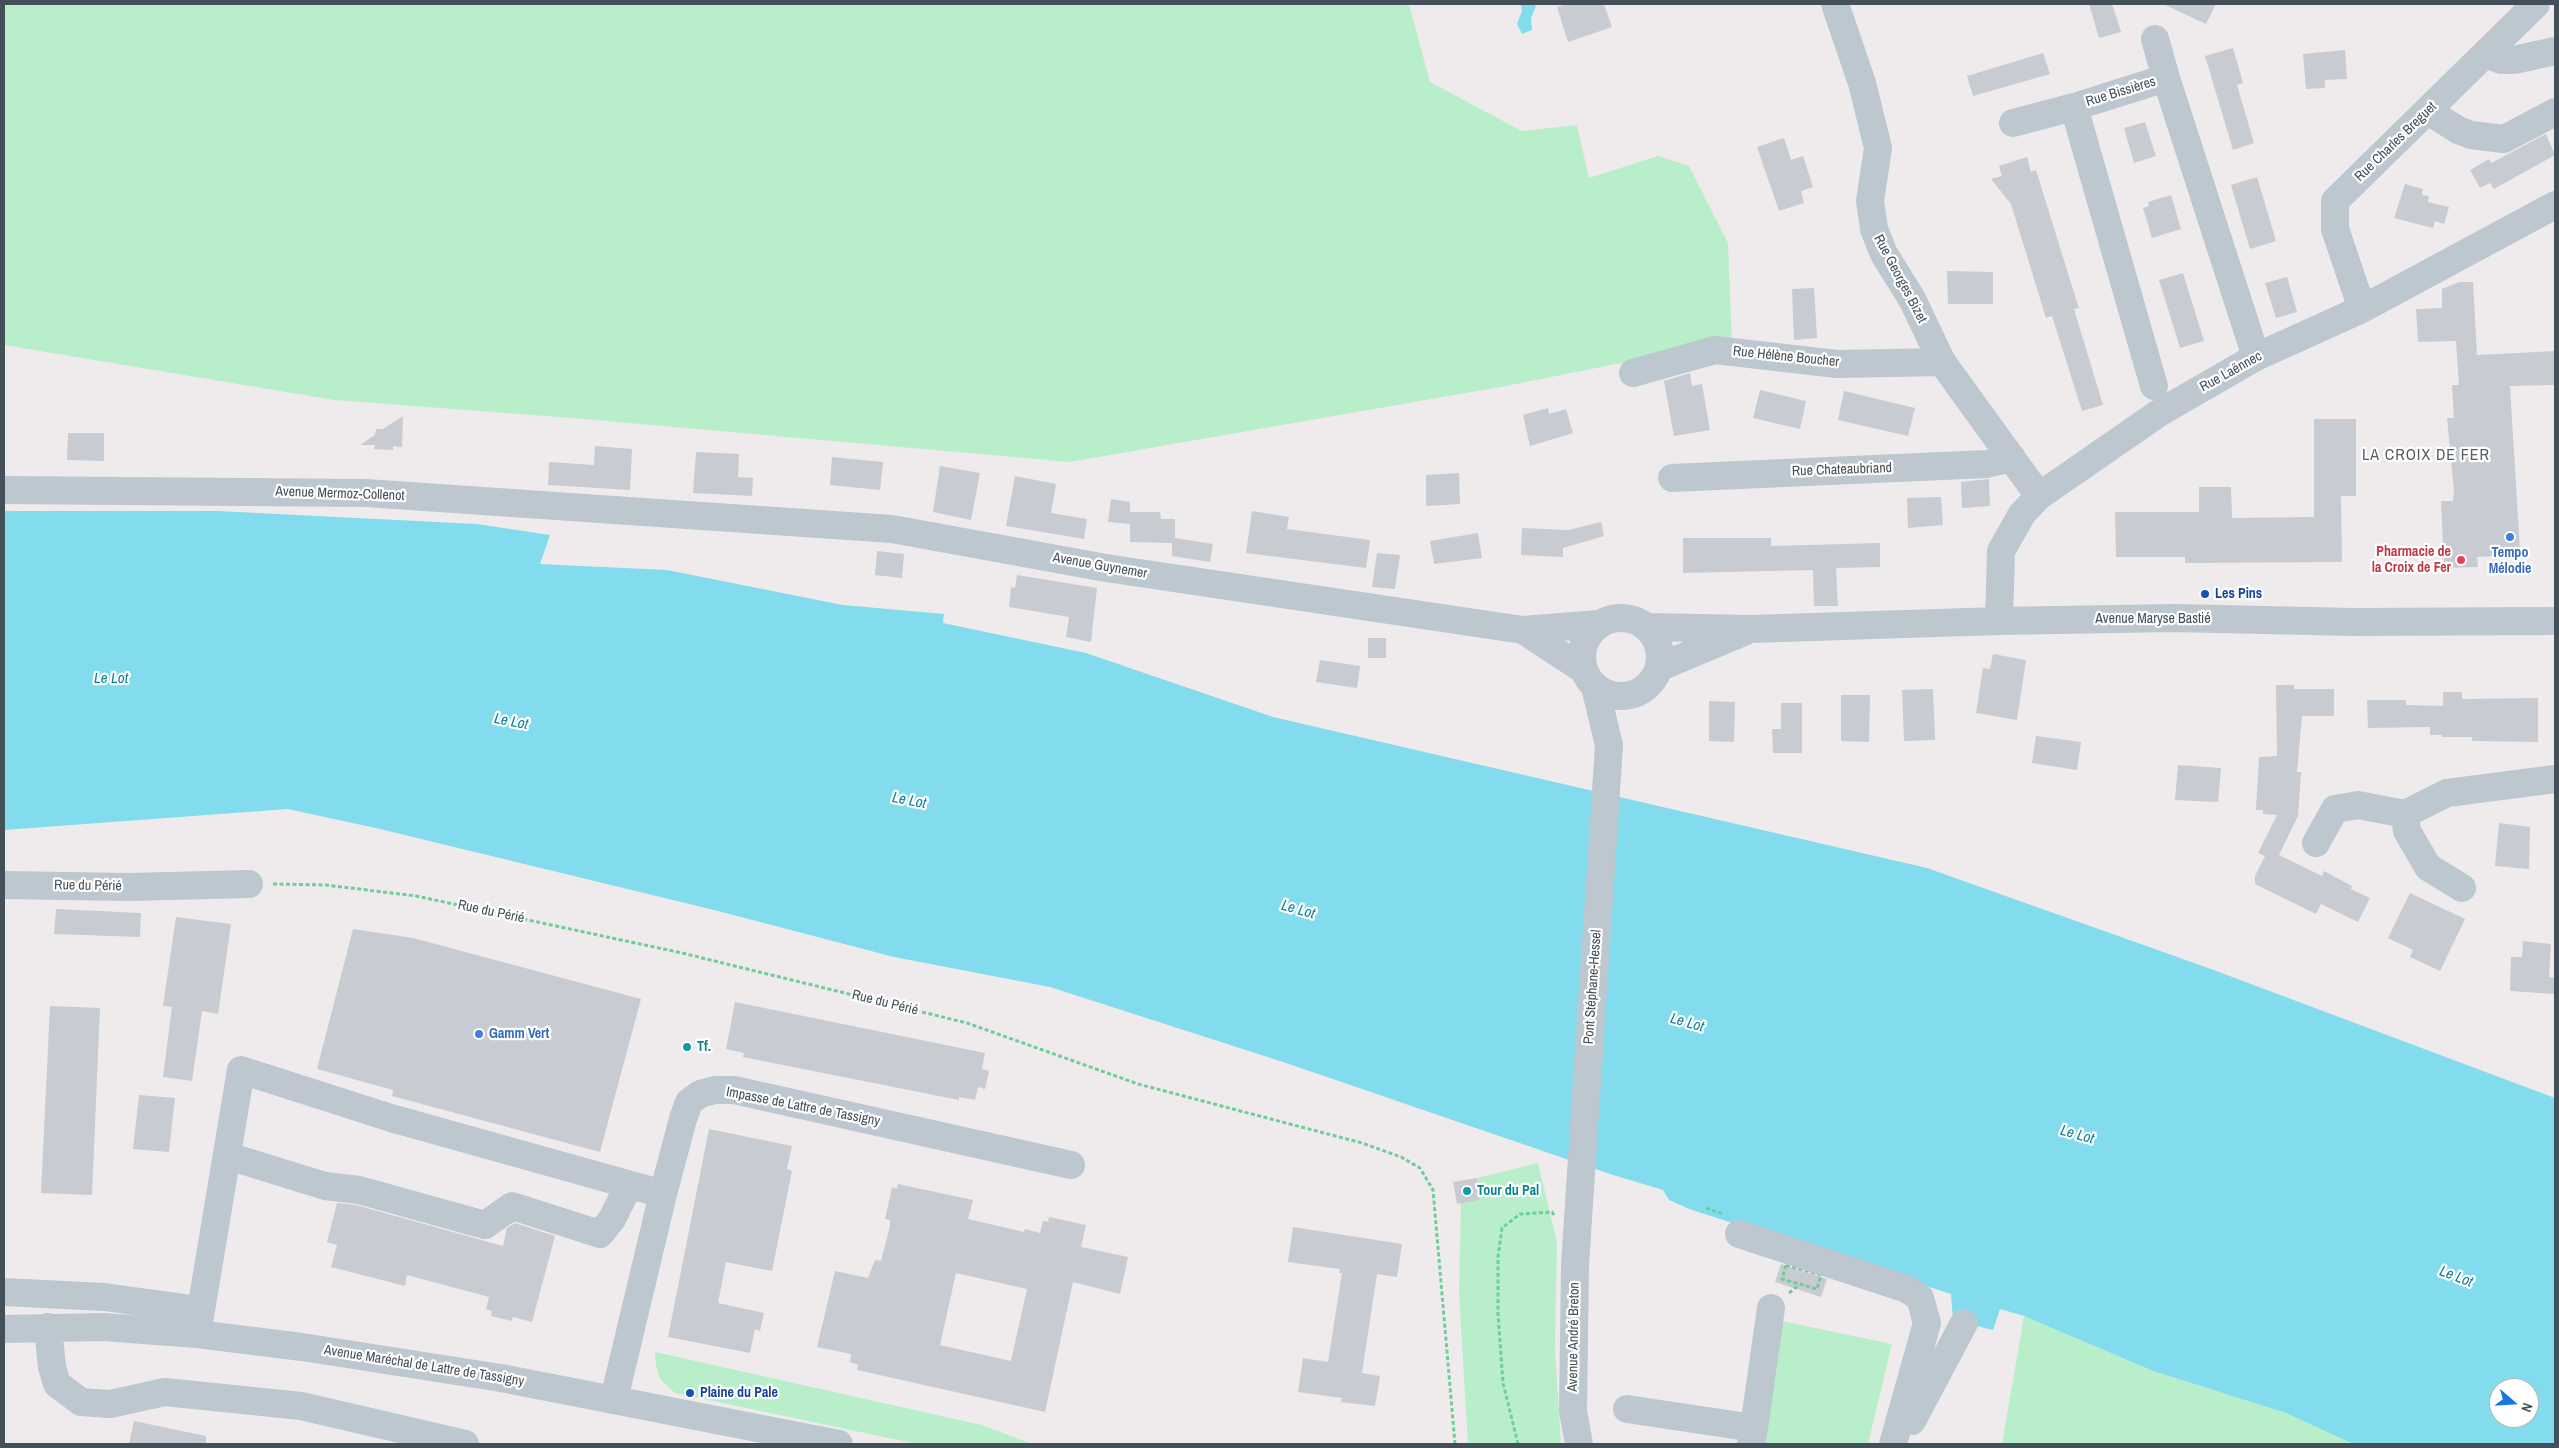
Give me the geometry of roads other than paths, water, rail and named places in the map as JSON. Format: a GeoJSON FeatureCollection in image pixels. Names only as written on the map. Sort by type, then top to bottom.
{"type":"FeatureCollection","features":[{"type":"Feature","properties":{"kind":"street","name":"Rue Georges Bizet"},"geometry":{"type":"LineString","coordinates":[[1835,4],[1862,83],[1878,148],[1870,201],[1874,229],[1884,254],[1912,299],[1942,362],[2039,496]]}},
{"type":"Feature","properties":{"kind":"street","name":"Rue Charles Breguet"},"geometry":{"type":"LineString","coordinates":[[2362,309],[2335,229],[2335,201],[2536,4]]}},
{"type":"Feature","properties":{"kind":"street"},"geometry":{"type":"LineString","coordinates":[[2155,39],[2166,78]]}},
{"type":"Feature","properties":{"kind":"street"},"geometry":{"type":"LineString","coordinates":[[2484,54],[2501,60],[2514,60],[2555,51]]}},
{"type":"Feature","properties":{"kind":"street","name":"Rue Bissières"},"geometry":{"type":"LineString","coordinates":[[2154,386],[2074,107],[2166,78],[2256,357]]}},
{"type":"Feature","properties":{"kind":"street"},"geometry":{"type":"LineString","coordinates":[[2014,123],[2074,107]]}},
{"type":"Feature","properties":{"kind":"street"},"geometry":{"type":"LineString","coordinates":[[2428,111],[2458,130],[2471,135],[2504,138],[2555,112]]}},
{"type":"Feature","properties":{"kind":"street","name":"Rue Laënnec"},"geometry":{"type":"LineString","coordinates":[[1999,621],[2001,552],[2022,514],[2039,496],[2159,413],[2256,357],[2362,309],[2555,205]]}},
{"type":"Feature","properties":{"kind":"street","name":"Rue Hélène Boucher"},"geometry":{"type":"LineString","coordinates":[[1633,373],[1715,350],[1838,364],[1942,362]]}},
{"type":"Feature","properties":{"kind":"street","name":"Rue Chateaubriand"},"geometry":{"type":"LineString","coordinates":[[1672,478],[1987,464],[2012,458]]}},
{"type":"Feature","properties":{"kind":"street","name":"Avenue Mermoz-Collenot"},"geometry":{"type":"LineString","coordinates":[[4,490],[366,493],[676,514]]}},
{"type":"Feature","properties":{"kind":"street","name":"Avenue Guynemer"},"geometry":{"type":"LineString","coordinates":[[676,514],[892,529],[1106,568],[1523,630],[1599,624]]}},
{"type":"Feature","properties":{"kind":"street"},"geometry":{"type":"LineString","coordinates":[[1589,679],[1607,694],[1621,697],[1634,694],[1645,688],[1654,679],[1660,668],[1659,645],[1647,627],[1628,618],[1608,619],[1599,624],[1589,633],[1583,645],[1581,658],[1589,679],[1613,718],[1634,694]]}},
{"type":"Feature","properties":{"kind":"street","name":"Avenue Maryse Bastié"},"geometry":{"type":"LineString","coordinates":[[1647,627],[1750,629],[1999,621],[2174,618],[2354,622],[2555,621]]}},
{"type":"Feature","properties":{"kind":"street","name":"Avenue Maryse Bastié"},"geometry":{"type":"LineString","coordinates":[[1660,668],[1750,629]]}},
{"type":"Feature","properties":{"kind":"street","name":"Avenue Guynemer"},"geometry":{"type":"LineString","coordinates":[[1523,630],[1589,679]]}},
{"type":"Feature","properties":{"kind":"street","name":"Pont Stéphane-Hessel"},"geometry":{"type":"LineString","coordinates":[[1567,1226],[1613,718]]}},
{"type":"Feature","properties":{"kind":"street"},"geometry":{"type":"LineString","coordinates":[[2316,843],[2335,809],[2358,805],[2405,814],[2447,793],[2555,779]]}},
{"type":"Feature","properties":{"kind":"street"},"geometry":{"type":"LineString","coordinates":[[2405,814],[2407,831],[2428,867],[2462,888]]}},
{"type":"Feature","properties":{"kind":"street","name":"Rue du Périé"},"geometry":{"type":"LineString","coordinates":[[4,885],[130,887],[249,884]]}},
{"type":"Feature","properties":{"kind":"street"},"geometry":{"type":"LineString","coordinates":[[4,1292],[104,1297],[198,1322],[228,1156],[241,1070],[391,1118],[663,1194]]}},
{"type":"Feature","properties":{"kind":"street","name":"Impasse de Lattre de Tassigny"},"geometry":{"type":"LineString","coordinates":[[614,1399],[663,1194],[689,1102],[700,1094],[715,1090],[734,1090],[1071,1165]]}},
{"type":"Feature","properties":{"kind":"street"},"geometry":{"type":"LineString","coordinates":[[228,1156],[325,1186],[359,1190],[485,1226],[512,1206],[600,1234],[612,1219],[629,1185]]}},
{"type":"Feature","properties":{"kind":"street","name":"Avenue André Breton"},"geometry":{"type":"LineString","coordinates":[[1567,1226],[1573,1410],[1579,1444]]}},
{"type":"Feature","properties":{"kind":"street"},"geometry":{"type":"LineString","coordinates":[[1739,1234],[1907,1289],[1920,1298],[1927,1323],[1893,1444]]}},
{"type":"Feature","properties":{"kind":"street"},"geometry":{"type":"LineString","coordinates":[[1627,1409],[1753,1436],[1771,1308]]}},
{"type":"Feature","properties":{"kind":"street","name":"Avenue Maréchal de Lattre de Tassigny"},"geometry":{"type":"LineString","coordinates":[[4,1329],[102,1327],[198,1322],[399,1361],[614,1399],[839,1444]]}},
{"type":"Feature","properties":{"kind":"street"},"geometry":{"type":"LineString","coordinates":[[1900,1444],[1964,1323]]}},
{"type":"Feature","properties":{"kind":"street"},"geometry":{"type":"LineString","coordinates":[[48,1327],[52,1367],[57,1384],[81,1402],[110,1404],[165,1392],[301,1406],[465,1444]]}},
{"type":"Feature","properties":{"kind":"water"},"geometry":{"type":"Polygon","coordinates":[[[1532,4],[1536,6],[1531,18],[1532,30],[1522,34],[1517,24],[1522,11],[1521,5],[1532,4]]]}},
{"type":"Feature","properties":{"kind":"water","name":"Le Lot"},"geometry":{"type":"Polygon","coordinates":[[[4,511],[218,511],[477,524],[550,535],[540,564],[667,570],[843,605],[944,614],[943,623],[1086,653],[1273,717],[1927,868],[2211,969],[2555,1098],[2555,1444],[2353,1444],[2286,1413],[2153,1371],[2024,1316],[2000,1309],[1993,1330],[1953,1320],[1951,1294],[1689,1209],[1669,1200],[1663,1190],[1613,1175],[1286,1063],[1050,987],[894,957],[718,911],[380,829],[288,809],[4,830],[4,511]]]}},
{"type":"Feature","properties":{"kind":"place","name":"Tempo Mélodie"},"geometry":{"type":"Point","coordinates":[2510,537]}},
{"type":"Feature","properties":{"kind":"place","name":"Pharmacie de la Croix de Fer"},"geometry":{"type":"Point","coordinates":[2461,560]}},
{"type":"Feature","properties":{"kind":"place","name":"Les Pins"},"geometry":{"type":"Point","coordinates":[2205,594]}},
{"type":"Feature","properties":{"kind":"place","name":"Gamm Vert"},"geometry":{"type":"Point","coordinates":[479,1034]}},
{"type":"Feature","properties":{"kind":"place","name":"Tf."},"geometry":{"type":"Point","coordinates":[687,1047]}},
{"type":"Feature","properties":{"kind":"place","name":"Tour du Pal"},"geometry":{"type":"Point","coordinates":[1467,1191]}},
{"type":"Feature","properties":{"kind":"place","name":"Plaine du Pale"},"geometry":{"type":"Point","coordinates":[690,1393]}},
{"type":"Feature","properties":{"kind":"district","name":"LA CROIX DE FER"},"geometry":{"type":"Point","coordinates":[2426,456]}}]}
